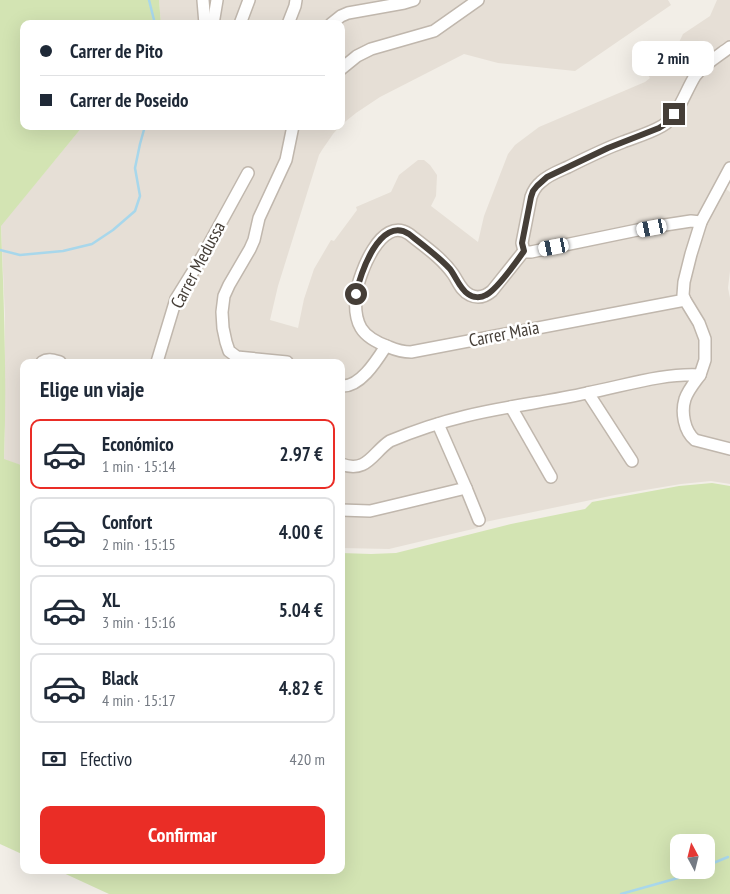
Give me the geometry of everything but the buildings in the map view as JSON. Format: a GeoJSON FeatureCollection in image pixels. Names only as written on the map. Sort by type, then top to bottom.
{"type":"FeatureCollection","features":[{"type":"Feature","properties":{"kind":"street"},"geometry":{"type":"LineString","coordinates":[[202,0],[204,20]]}},
{"type":"Feature","properties":{"kind":"street"},"geometry":{"type":"LineString","coordinates":[[214,20],[217,0]]}},
{"type":"Feature","properties":{"kind":"street"},"geometry":{"type":"LineString","coordinates":[[242,20],[249,0]]}},
{"type":"Feature","properties":{"kind":"street"},"geometry":{"type":"LineString","coordinates":[[290,20],[296,0]]}},
{"type":"Feature","properties":{"kind":"street"},"geometry":{"type":"LineString","coordinates":[[336,20],[348,13],[414,0]]}},
{"type":"Feature","properties":{"kind":"street"},"geometry":{"type":"LineString","coordinates":[[345,66],[357,56],[371,49],[434,31],[478,0]]}},
{"type":"Feature","properties":{"kind":"street"},"geometry":{"type":"LineString","coordinates":[[701,222],[683,222],[531,252],[524,251],[522,243],[531,197],[540,182],[608,148],[664,125],[674,114],[700,70],[730,47]]}},
{"type":"Feature","properties":{"kind":"street"},"geometry":{"type":"LineString","coordinates":[[257,359],[237,357],[231,353],[223,328],[223,302],[226,290],[254,240],[259,218],[286,160],[293,130]]}},
{"type":"Feature","properties":{"kind":"street"},"geometry":{"type":"LineString","coordinates":[[730,168],[701,222],[683,289],[684,300],[699,323],[705,339],[705,360],[700,375],[684,401],[684,416],[688,431],[695,440],[730,449]]}},
{"type":"Feature","properties":{"kind":"street","name":"Carrer Medussa"},"geometry":{"type":"LineString","coordinates":[[159,359],[176,299],[202,257],[248,173]]}},
{"type":"Feature","properties":{"kind":"street","name":"Carrer Maia"},"geometry":{"type":"LineString","coordinates":[[524,251],[492,291],[476,297],[465,291],[448,268],[406,232],[403,230],[392,231],[375,246],[364,268],[357,291],[355,306],[357,320],[363,331],[376,342],[402,351],[411,352],[684,300]]}},
{"type":"Feature","properties":{"kind":"street"},"geometry":{"type":"LineString","coordinates":[[345,386],[356,382],[386,346]]}},
{"type":"Feature","properties":{"kind":"street"},"geometry":{"type":"LineString","coordinates":[[345,465],[361,466],[390,441],[467,415],[664,377],[700,375]]}},
{"type":"Feature","properties":{"kind":"street"},"geometry":{"type":"LineString","coordinates":[[588,393],[632,460]]}},
{"type":"Feature","properties":{"kind":"street"},"geometry":{"type":"LineString","coordinates":[[511,407],[551,477]]}},
{"type":"Feature","properties":{"kind":"street"},"geometry":{"type":"LineString","coordinates":[[438,424],[479,520]]}},
{"type":"Feature","properties":{"kind":"street"},"geometry":{"type":"LineString","coordinates":[[345,510],[370,512],[466,488]]}},
{"type":"Feature","properties":{"kind":"shaded area"},"geometry":{"type":"Polygon","coordinates":[[[159,0],[668,0],[671,5],[575,71],[498,63],[464,54],[380,97],[345,122],[345,20],[161,20],[159,0]]]}},
{"type":"Feature","properties":{"kind":"shaded area"},"geometry":{"type":"Polygon","coordinates":[[[717,0],[730,0],[730,180],[726,189],[730,192],[730,271],[728,288],[730,298],[730,484],[711,481],[615,495],[485,522],[477,528],[389,549],[345,548],[345,359],[20,359],[20,465],[4,460],[5,316],[1,225],[80,130],[336,130],[319,155],[278,286],[270,320],[298,328],[304,299],[314,269],[331,240],[334,241],[357,210],[356,207],[391,192],[399,175],[418,160],[424,160],[437,175],[436,196],[431,206],[478,242],[484,216],[508,154],[515,145],[539,127],[645,82],[650,78],[646,72],[658,48],[670,61],[683,34],[710,16],[717,0]]]}},
{"type":"Feature","properties":{"kind":"green space"},"geometry":{"type":"Polygon","coordinates":[[[0,0],[159,0],[161,20],[20,20],[20,130],[80,130],[1,226],[5,372],[4,459],[20,465],[20,853],[0,844],[0,0]]]}},
{"type":"Feature","properties":{"kind":"green space"},"geometry":{"type":"Polygon","coordinates":[[[712,483],[730,486],[730,894],[109,894],[66,874],[345,874],[345,553],[396,553],[511,524],[585,509],[592,502],[679,486],[712,483]]]}},
{"type":"Feature","properties":{"kind":"waterway"},"geometry":{"type":"LineString","coordinates":[[149,0],[154,20]]}},
{"type":"Feature","properties":{"kind":"waterway"},"geometry":{"type":"LineString","coordinates":[[0,250],[20,255],[63,251],[92,244],[113,230],[135,211],[140,196],[135,168],[144,130]]}},
{"type":"Feature","properties":{"kind":"waterway"},"geometry":{"type":"LineString","coordinates":[[715,862],[728,857]]}},
{"type":"Feature","properties":{"kind":"waterway"},"geometry":{"type":"LineString","coordinates":[[621,894],[674,879]]}},
{"type":"Feature","properties":{"kind":"route"},"geometry":{"type":"LineString","coordinates":[[356,294],[362,274],[375,246],[383,237],[392,231],[398,230],[403,230],[409,234],[446,265],[468,294],[479,297],[489,294],[524,251],[522,243],[531,197],[540,182],[608,148],[659,128],[667,123],[674,114]]}}]}
